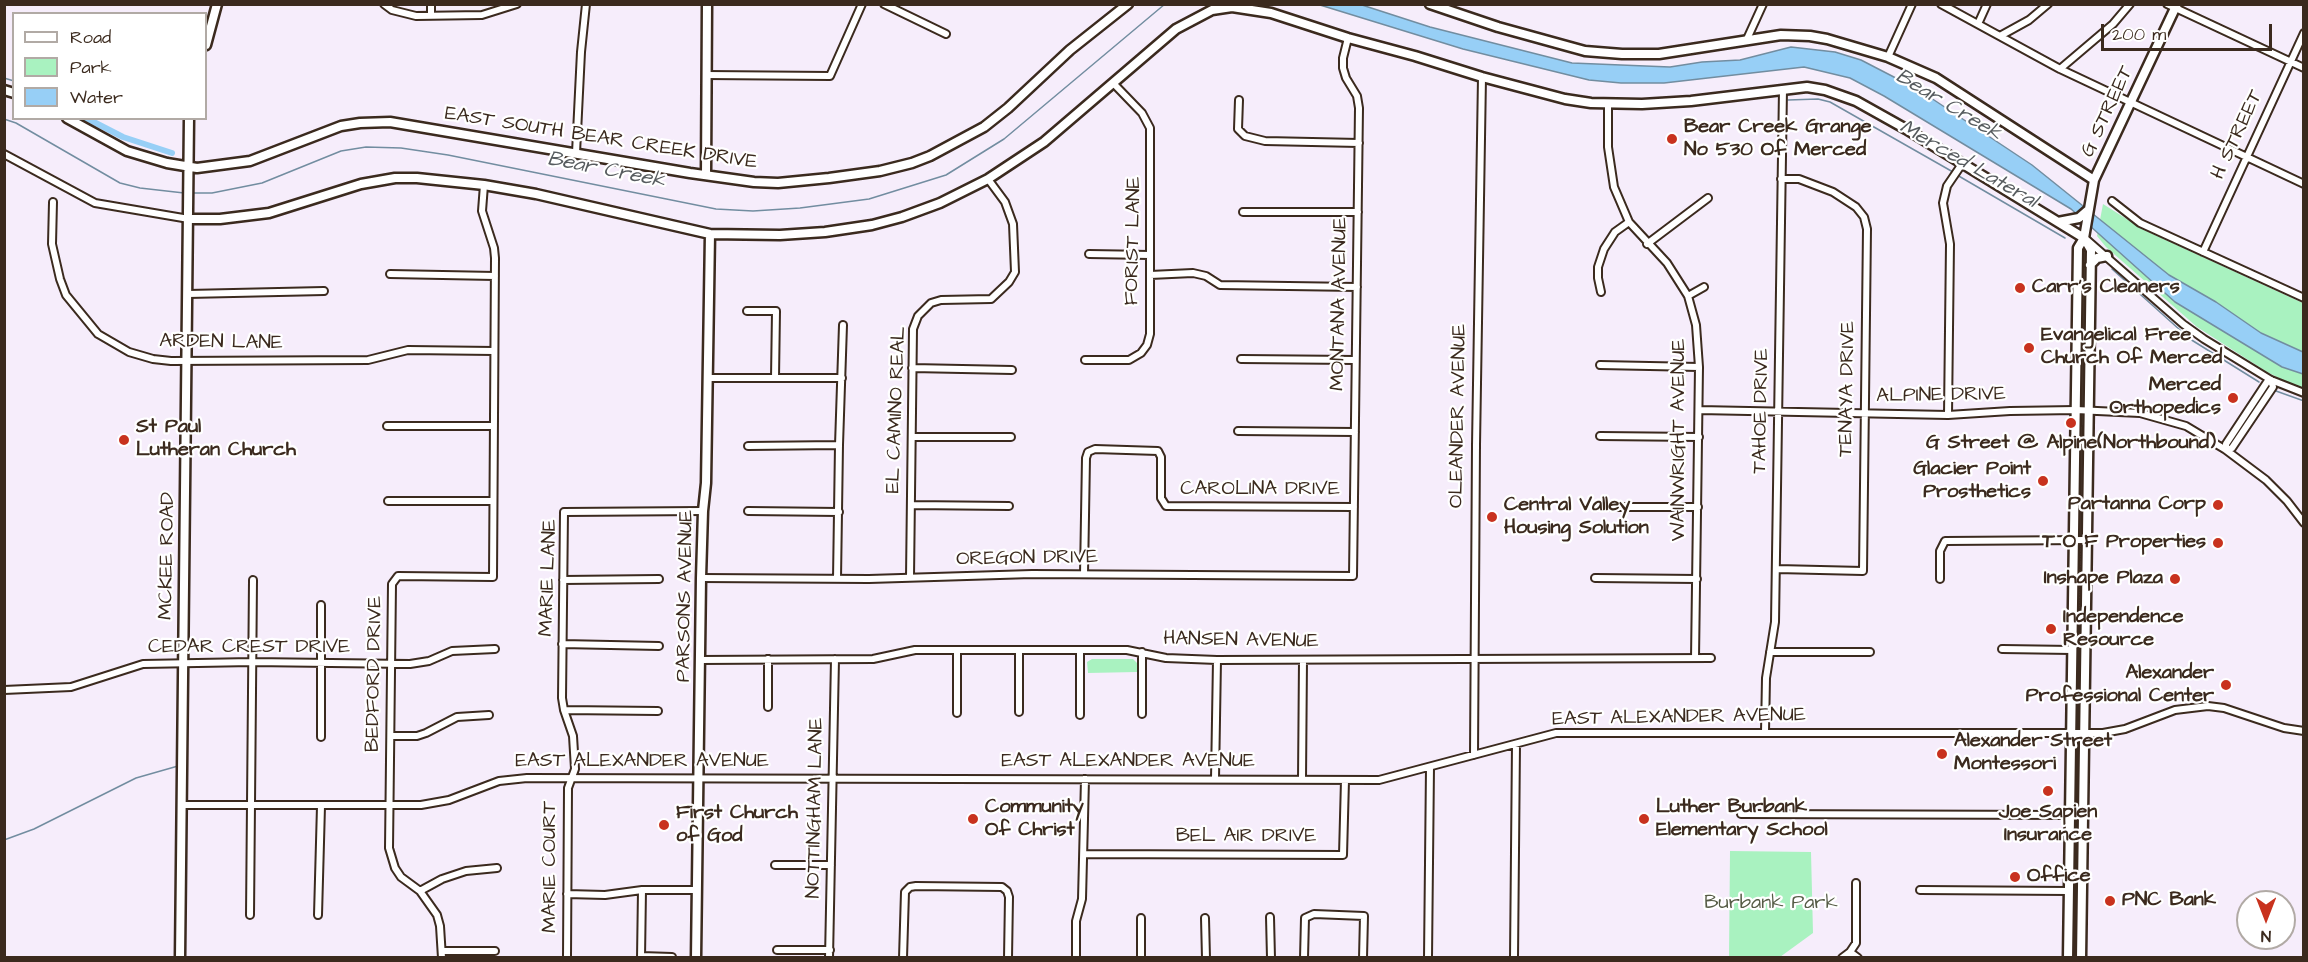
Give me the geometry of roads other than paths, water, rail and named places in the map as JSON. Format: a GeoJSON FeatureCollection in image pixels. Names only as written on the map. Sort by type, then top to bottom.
{"type":"FeatureCollection","features":[{"type":"Feature","properties":{"kind":"street"},"geometry":{"type":"LineString","coordinates":[[207,41],[217,4]]}},
{"type":"Feature","properties":{"kind":"street"},"geometry":{"type":"LineString","coordinates":[[384,4],[392,10],[409,15],[431,16],[482,15],[501,7],[517,4]]}},
{"type":"Feature","properties":{"kind":"street"},"geometry":{"type":"LineString","coordinates":[[431,4],[431,16]]}},
{"type":"Feature","properties":{"kind":"street"},"geometry":{"type":"LineString","coordinates":[[576,153],[586,4]]}},
{"type":"Feature","properties":{"kind":"street"},"geometry":{"type":"LineString","coordinates":[[706,175],[707,4]]}},
{"type":"Feature","properties":{"kind":"street"},"geometry":{"type":"LineString","coordinates":[[706,75],[830,76],[862,4]]}},
{"type":"Feature","properties":{"kind":"street"},"geometry":{"type":"LineString","coordinates":[[884,4],[899,8],[946,34]]}},
{"type":"Feature","properties":{"kind":"street","name":"EAST SOUTH BEAR CREEK DRIVE"},"geometry":{"type":"LineString","coordinates":[[71,120],[127,151],[159,161],[188,166],[213,166],[250,160],[341,126],[373,122],[410,124],[706,175],[778,183],[880,171],[930,156],[984,127],[1071,50],[1128,4]]}},
{"type":"Feature","properties":{"kind":"street"},"geometry":{"type":"LineString","coordinates":[[1430,4],[1498,27],[1585,51],[1659,54],[1747,39],[1781,35],[1810,36],[1888,57],[1936,78],[2094,180]]}},
{"type":"Feature","properties":{"kind":"street"},"geometry":{"type":"LineString","coordinates":[[1747,39],[1763,4]]}},
{"type":"Feature","properties":{"kind":"street"},"geometry":{"type":"LineString","coordinates":[[1888,57],[1912,4]]}},
{"type":"Feature","properties":{"kind":"street"},"geometry":{"type":"LineString","coordinates":[[1941,4],[2060,69],[2304,184]]}},
{"type":"Feature","properties":{"kind":"street"},"geometry":{"type":"LineString","coordinates":[[1978,24],[1987,4]]}},
{"type":"Feature","properties":{"kind":"street"},"geometry":{"type":"LineString","coordinates":[[2000,36],[2029,20],[2048,4]]}},
{"type":"Feature","properties":{"kind":"street"},"geometry":{"type":"LineString","coordinates":[[2060,69],[2113,24],[2130,4]]}},
{"type":"Feature","properties":{"kind":"street"},"geometry":{"type":"LineString","coordinates":[[2173,6],[2304,68]]}},
{"type":"Feature","properties":{"kind":"street","name":"G STREET"},"geometry":{"type":"LineString","coordinates":[[2068,957],[2078,248],[2084,234],[2094,180],[2131,103],[2173,6]]}},
{"type":"Feature","properties":{"kind":"street"},"geometry":{"type":"LineString","coordinates":[[4,154],[95,203],[220,219],[269,213],[361,184],[388,179],[417,178],[484,185],[536,194],[710,234],[780,235],[825,232],[872,225],[902,217],[940,203],[987,180],[1044,142],[1176,29],[1212,10],[1232,7],[1252,8],[1482,77],[1565,99],[1608,105],[1691,102],[1807,87],[1843,95],[1906,129],[1958,169],[2084,234],[2183,324],[2271,380],[2304,393]]}},
{"type":"Feature","properties":{"kind":"street","name":"H STREET"},"geometry":{"type":"LineString","coordinates":[[2203,252],[2304,33]]}},
{"type":"Feature","properties":{"kind":"street","name":"MONTANA AVENUE"},"geometry":{"type":"LineString","coordinates":[[1348,38],[1344,51],[1343,68],[1357,96],[1359,143],[1353,576]]}},
{"type":"Feature","properties":{"kind":"street","name":"OLEANDER AVENUE"},"geometry":{"type":"LineString","coordinates":[[1474,755],[1474,536],[1482,77]]}},
{"type":"Feature","properties":{"kind":"street","name":"FORIST LANE"},"geometry":{"type":"LineString","coordinates":[[1085,360],[1129,360],[1141,353],[1147,345],[1149,334],[1150,128],[1142,113],[1113,84]]}},
{"type":"Feature","properties":{"kind":"street","name":"TAHOE DRIVE"},"geometry":{"type":"LineString","coordinates":[[1765,732],[1766,678],[1775,622],[1777,569],[1783,89]]}},
{"type":"Feature","properties":{"kind":"street"},"geometry":{"type":"LineString","coordinates":[[1239,100],[1238,129],[1245,136],[1265,141],[1359,143]]}},
{"type":"Feature","properties":{"kind":"street","name":"WAINWRIGHT AVENUE"},"geometry":{"type":"LineString","coordinates":[[1608,105],[1608,147],[1614,187],[1629,222],[1667,263],[1688,296],[1696,325],[1699,367],[1699,437],[1695,658]]}},
{"type":"Feature","properties":{"kind":"street","name":"MCKEE ROAD"},"geometry":{"type":"LineString","coordinates":[[180,957],[189,120]]}},
{"type":"Feature","properties":{"kind":"street"},"geometry":{"type":"LineString","coordinates":[[1948,415],[1950,244],[1943,203],[1947,186],[1958,169]]}},
{"type":"Feature","properties":{"kind":"street","name":"TENAYA DRIVE"},"geometry":{"type":"LineString","coordinates":[[1777,569],[1863,571],[1867,229],[1864,217],[1856,207],[1824,187],[1799,179],[1781,179]]}},
{"type":"Feature","properties":{"kind":"street","name":"EL CAMINO REAL"},"geometry":{"type":"LineString","coordinates":[[910,577],[913,329],[923,309],[941,300],[991,299],[1010,282],[1015,272],[1015,241],[1010,213],[1005,202],[987,180]]}},
{"type":"Feature","properties":{"kind":"street","name":"BEDFORD DRIVE"},"geometry":{"type":"LineString","coordinates":[[442,954],[437,915],[420,891],[400,877],[389,848],[392,584],[398,576],[493,577],[495,276],[494,248],[482,211],[484,185]]}},
{"type":"Feature","properties":{"kind":"street"},"geometry":{"type":"LineString","coordinates":[[1647,243],[1708,198]]}},
{"type":"Feature","properties":{"kind":"street"},"geometry":{"type":"LineString","coordinates":[[2112,201],[2140,223],[2304,298]]}},
{"type":"Feature","properties":{"kind":"street","name":"ARDEN LANE"},"geometry":{"type":"LineString","coordinates":[[53,202],[52,244],[66,295],[83,318],[105,339],[129,352],[153,359],[187,361],[368,360],[408,350],[494,351]]}},
{"type":"Feature","properties":{"kind":"street"},"geometry":{"type":"LineString","coordinates":[[2057,222],[2073,220],[2083,216],[2087,211]]}},
{"type":"Feature","properties":{"kind":"street"},"geometry":{"type":"LineString","coordinates":[[1243,212],[1358,212]]}},
{"type":"Feature","properties":{"kind":"street"},"geometry":{"type":"LineString","coordinates":[[1601,292],[1598,267],[1604,249],[1615,232],[1629,222]]}},
{"type":"Feature","properties":{"kind":"street","name":"PARSONS AVENUE"},"geometry":{"type":"LineString","coordinates":[[696,957],[701,578],[706,483],[710,234]]}},
{"type":"Feature","properties":{"kind":"street","name":"G STREET"},"geometry":{"type":"LineString","coordinates":[[2081,957],[2091,250],[2084,234]]}},
{"type":"Feature","properties":{"kind":"street"},"geometry":{"type":"LineString","coordinates":[[1089,254],[1149,255]]}},
{"type":"Feature","properties":{"kind":"street"},"geometry":{"type":"LineString","coordinates":[[2090,265],[2097,258],[2107,256]]}},
{"type":"Feature","properties":{"kind":"street"},"geometry":{"type":"LineString","coordinates":[[1150,275],[1193,273],[1206,276],[1220,285],[1357,287]]}},
{"type":"Feature","properties":{"kind":"street"},"geometry":{"type":"LineString","coordinates":[[390,274],[495,276]]}},
{"type":"Feature","properties":{"kind":"street"},"geometry":{"type":"LineString","coordinates":[[1688,296],[1704,287]]}},
{"type":"Feature","properties":{"kind":"street"},"geometry":{"type":"LineString","coordinates":[[188,294],[324,291]]}},
{"type":"Feature","properties":{"kind":"street"},"geometry":{"type":"LineString","coordinates":[[747,311],[776,311],[775,378]]}},
{"type":"Feature","properties":{"kind":"street"},"geometry":{"type":"LineString","coordinates":[[837,579],[843,325]]}},
{"type":"Feature","properties":{"kind":"street"},"geometry":{"type":"LineString","coordinates":[[1241,359],[1355,360]]}},
{"type":"Feature","properties":{"kind":"street"},"geometry":{"type":"LineString","coordinates":[[1600,365],[1699,367]]}},
{"type":"Feature","properties":{"kind":"street"},"geometry":{"type":"LineString","coordinates":[[912,368],[1011,370]]}},
{"type":"Feature","properties":{"kind":"street"},"geometry":{"type":"LineString","coordinates":[[708,378],[842,378]]}},
{"type":"Feature","properties":{"kind":"street"},"geometry":{"type":"LineString","coordinates":[[2264,394],[2251,406],[2226,444],[2226,450],[2232,448],[2258,410],[2264,394],[2267,382],[2271,380]]}},
{"type":"Feature","properties":{"kind":"street"},"geometry":{"type":"LineString","coordinates":[[2251,406],[2258,410]]}},
{"type":"Feature","properties":{"kind":"street","name":"ALPINE DRIVE"},"geometry":{"type":"LineString","coordinates":[[1699,410],[1948,415],[2076,410],[2140,413],[2186,426],[2226,450],[2266,480],[2304,523]]}},
{"type":"Feature","properties":{"kind":"street"},"geometry":{"type":"LineString","coordinates":[[387,426],[494,426]]}},
{"type":"Feature","properties":{"kind":"street"},"geometry":{"type":"LineString","coordinates":[[1238,431],[1355,432]]}},
{"type":"Feature","properties":{"kind":"street"},"geometry":{"type":"LineString","coordinates":[[1600,436],[1699,437]]}},
{"type":"Feature","properties":{"kind":"street"},"geometry":{"type":"LineString","coordinates":[[912,437],[1011,437]]}},
{"type":"Feature","properties":{"kind":"street"},"geometry":{"type":"LineString","coordinates":[[748,446],[839,445]]}},
{"type":"Feature","properties":{"kind":"street","name":"CAROLINA DRIVE"},"geometry":{"type":"LineString","coordinates":[[1084,574],[1086,458],[1088,452],[1095,449],[1158,451],[1161,457],[1161,498],[1166,506],[1354,507]]}},
{"type":"Feature","properties":{"kind":"street"},"geometry":{"type":"LineString","coordinates":[[388,501],[493,501]]}},
{"type":"Feature","properties":{"kind":"street"},"geometry":{"type":"LineString","coordinates":[[911,504],[1009,506]]}},
{"type":"Feature","properties":{"kind":"street"},"geometry":{"type":"LineString","coordinates":[[1596,507],[1698,507]]}},
{"type":"Feature","properties":{"kind":"street","name":"MARIE LANE"},"geometry":{"type":"LineString","coordinates":[[571,778],[574,768],[574,742],[564,711],[562,644],[564,512],[703,512]]}},
{"type":"Feature","properties":{"kind":"street"},"geometry":{"type":"LineString","coordinates":[[748,512],[839,512]]}},
{"type":"Feature","properties":{"kind":"street"},"geometry":{"type":"LineString","coordinates":[[1940,579],[1940,551],[1945,541],[2086,540]]}},
{"type":"Feature","properties":{"kind":"street","name":"OREGON DRIVE"},"geometry":{"type":"LineString","coordinates":[[701,578],[837,579],[1011,574],[1353,576]]}},
{"type":"Feature","properties":{"kind":"street"},"geometry":{"type":"LineString","coordinates":[[1595,578],[1697,579]]}},
{"type":"Feature","properties":{"kind":"street"},"geometry":{"type":"LineString","coordinates":[[563,580],[659,579]]}},
{"type":"Feature","properties":{"kind":"street"},"geometry":{"type":"LineString","coordinates":[[250,915],[253,580]]}},
{"type":"Feature","properties":{"kind":"street"},"geometry":{"type":"LineString","coordinates":[[321,605],[321,737]]}},
{"type":"Feature","properties":{"kind":"street"},"geometry":{"type":"LineString","coordinates":[[562,644],[659,646]]}},
{"type":"Feature","properties":{"kind":"street","name":"CEDAR CREST DRIVE"},"geometry":{"type":"LineString","coordinates":[[4,690],[71,687],[93,682],[133,666],[252,662],[421,663],[452,651],[495,649]]}},
{"type":"Feature","properties":{"kind":"street"},"geometry":{"type":"LineString","coordinates":[[2002,649],[2072,650]]}},
{"type":"Feature","properties":{"kind":"street","name":"HANSEN AVENUE"},"geometry":{"type":"LineString","coordinates":[[700,660],[880,658],[915,650],[1142,652],[1166,658],[1216,660],[1711,658]]}},
{"type":"Feature","properties":{"kind":"street"},"geometry":{"type":"LineString","coordinates":[[957,650],[957,713]]}},
{"type":"Feature","properties":{"kind":"street"},"geometry":{"type":"LineString","coordinates":[[1019,650],[1019,712]]}},
{"type":"Feature","properties":{"kind":"street"},"geometry":{"type":"LineString","coordinates":[[1080,650],[1080,715]]}},
{"type":"Feature","properties":{"kind":"street"},"geometry":{"type":"LineString","coordinates":[[1142,652],[1142,714]]}},
{"type":"Feature","properties":{"kind":"street"},"geometry":{"type":"LineString","coordinates":[[1770,652],[1870,652]]}},
{"type":"Feature","properties":{"kind":"street"},"geometry":{"type":"LineString","coordinates":[[768,659],[768,707]]}},
{"type":"Feature","properties":{"kind":"street","name":"NOTTINGHAM LANE"},"geometry":{"type":"LineString","coordinates":[[830,957],[835,659]]}},
{"type":"Feature","properties":{"kind":"street"},"geometry":{"type":"LineString","coordinates":[[1215,779],[1216,660]]}},
{"type":"Feature","properties":{"kind":"street"},"geometry":{"type":"LineString","coordinates":[[1302,779],[1303,660]]}},
{"type":"Feature","properties":{"kind":"street","name":"EAST ALEXANDER AVENUE"},"geometry":{"type":"LineString","coordinates":[[182,805],[389,806],[444,802],[490,784],[513,779],[1379,780],[1556,733],[2103,733],[2125,729],[2175,710],[2208,706],[2224,708],[2284,728],[2304,731]]}},
{"type":"Feature","properties":{"kind":"street"},"geometry":{"type":"LineString","coordinates":[[564,711],[658,711]]}},
{"type":"Feature","properties":{"kind":"street"},"geometry":{"type":"LineString","coordinates":[[391,736],[426,733],[457,717],[489,715]]}},
{"type":"Feature","properties":{"kind":"street"},"geometry":{"type":"LineString","coordinates":[[1514,957],[1516,744]]}},
{"type":"Feature","properties":{"kind":"street"},"geometry":{"type":"LineString","coordinates":[[1428,957],[1430,767]]}},
{"type":"Feature","properties":{"kind":"street","name":"MARIE COURT"},"geometry":{"type":"LineString","coordinates":[[567,957],[568,788],[571,778]]}},
{"type":"Feature","properties":{"kind":"street"},"geometry":{"type":"LineString","coordinates":[[1076,957],[1076,921],[1082,899],[1085,779]]}},
{"type":"Feature","properties":{"kind":"street","name":"BEL AIR DRIVE"},"geometry":{"type":"LineString","coordinates":[[1084,854],[1343,855],[1344,780]]}},
{"type":"Feature","properties":{"kind":"street"},"geometry":{"type":"LineString","coordinates":[[318,915],[321,806]]}},
{"type":"Feature","properties":{"kind":"street"},"geometry":{"type":"LineString","coordinates":[[1741,814],[2070,815]]}},
{"type":"Feature","properties":{"kind":"street"},"geometry":{"type":"LineString","coordinates":[[775,864],[831,864]]}},
{"type":"Feature","properties":{"kind":"street"},"geometry":{"type":"LineString","coordinates":[[420,891],[442,879],[466,871],[497,868]]}},
{"type":"Feature","properties":{"kind":"street"},"geometry":{"type":"LineString","coordinates":[[1842,957],[1850,952],[1857,937],[1856,883]]}},
{"type":"Feature","properties":{"kind":"street"},"geometry":{"type":"LineString","coordinates":[[903,957],[905,892],[910,887],[1002,887],[1007,891],[1009,897],[1008,957]]}},
{"type":"Feature","properties":{"kind":"street"},"geometry":{"type":"LineString","coordinates":[[567,894],[605,895],[642,890],[697,890]]}},
{"type":"Feature","properties":{"kind":"street"},"geometry":{"type":"LineString","coordinates":[[642,890],[641,957],[672,957]]}},
{"type":"Feature","properties":{"kind":"street"},"geometry":{"type":"LineString","coordinates":[[1920,891],[2069,891]]}},
{"type":"Feature","properties":{"kind":"street"},"geometry":{"type":"LineString","coordinates":[[1304,957],[1305,918],[1314,914],[1364,916],[1363,957]]}},
{"type":"Feature","properties":{"kind":"street"},"geometry":{"type":"LineString","coordinates":[[1270,916],[1271,957]]}},
{"type":"Feature","properties":{"kind":"street"},"geometry":{"type":"LineString","coordinates":[[1141,918],[1141,957]]}},
{"type":"Feature","properties":{"kind":"street"},"geometry":{"type":"LineString","coordinates":[[1205,918],[1206,957]]}},
{"type":"Feature","properties":{"kind":"street"},"geometry":{"type":"LineString","coordinates":[[777,950],[830,950]]}},
{"type":"Feature","properties":{"kind":"street"},"geometry":{"type":"LineString","coordinates":[[442,954],[495,951]]}},
{"type":"Feature","properties":{"kind":"street"},"geometry":{"type":"LineString","coordinates":[[1850,952],[1858,957]]}},
{"type":"Feature","properties":{"kind":"water"},"geometry":{"type":"Polygon","coordinates":[[[1320,5],[1362,5],[1430,27],[1572,63],[1670,67],[1740,60],[1791,47],[1835,52],[1861,60],[1919,90],[2032,165],[2169,275],[2216,302],[2261,333],[2303,352],[2303,374],[2282,367],[2175,302],[2071,209],[1884,96],[1850,78],[1804,67],[1664,83],[1589,80],[1463,49],[1320,5]]]}},
{"type":"Feature","properties":{"kind":"waterway","name":"Bear Creek"},"geometry":{"type":"LineString","coordinates":[[192,193],[212,193],[262,183],[341,151],[366,147],[401,148],[448,155],[716,209],[753,211],[800,208],[869,199],[946,175],[1004,139],[1165,4]]}},
{"type":"Feature","properties":{"kind":"waterway"},"geometry":{"type":"LineString","coordinates":[[4,78],[12,80]]}},
{"type":"Feature","properties":{"kind":"waterway","name":"Merced Lateral"},"geometry":{"type":"LineString","coordinates":[[1788,100],[1818,99],[1830,102],[1953,172]]}},
{"type":"Feature","properties":{"kind":"waterway","name":"Bear Creek"},"geometry":{"type":"LineString","coordinates":[[4,119],[16,123],[120,183],[140,188],[184,193]]}},
{"type":"Feature","properties":{"kind":"waterway"},"geometry":{"type":"LineString","coordinates":[[90,120],[123,137],[172,153]]}},
{"type":"Feature","properties":{"kind":"waterway","name":"Merced Lateral"},"geometry":{"type":"LineString","coordinates":[[1957,175],[2065,238]]}},
{"type":"Feature","properties":{"kind":"waterway","name":"Merced Lateral"},"geometry":{"type":"LineString","coordinates":[[2112,269],[2190,339],[2259,382]]}},
{"type":"Feature","properties":{"kind":"waterway","name":"Merced Lateral"},"geometry":{"type":"LineString","coordinates":[[2276,391],[2304,401]]}},
{"type":"Feature","properties":{"kind":"waterway"},"geometry":{"type":"LineString","coordinates":[[4,840],[34,829],[136,778],[178,766]]}},
{"type":"Feature","properties":{"kind":"place","name":"Bear Creek Grange No 530 Of Merced"},"geometry":{"type":"Point","coordinates":[1672,139]}},
{"type":"Feature","properties":{"kind":"place","name":"Carr's Cleaners"},"geometry":{"type":"Point","coordinates":[2020,288]}},
{"type":"Feature","properties":{"kind":"place","name":"Evangelical Free Church Of Merced"},"geometry":{"type":"Point","coordinates":[2029,348]}},
{"type":"Feature","properties":{"kind":"place","name":"Merced Orthopedics"},"geometry":{"type":"Point","coordinates":[2233,398]}},
{"type":"Feature","properties":{"kind":"place","name":"G Street @ Alpine(Northbound)"},"geometry":{"type":"Point","coordinates":[2071,423]}},
{"type":"Feature","properties":{"kind":"place","name":"St Paul Lutheran Church"},"geometry":{"type":"Point","coordinates":[124,440]}},
{"type":"Feature","properties":{"kind":"place","name":"Glacier Point Prosthetics"},"geometry":{"type":"Point","coordinates":[2043,481]}},
{"type":"Feature","properties":{"kind":"place","name":"Partanna Corp"},"geometry":{"type":"Point","coordinates":[2218,505]}},
{"type":"Feature","properties":{"kind":"place","name":"Central Valley Housing Solution"},"geometry":{"type":"Point","coordinates":[1492,517]}},
{"type":"Feature","properties":{"kind":"place","name":"T O F Properties"},"geometry":{"type":"Point","coordinates":[2218,543]}},
{"type":"Feature","properties":{"kind":"place","name":"Inshape Plaza"},"geometry":{"type":"Point","coordinates":[2175,579]}},
{"type":"Feature","properties":{"kind":"place","name":"Independence Resource"},"geometry":{"type":"Point","coordinates":[2051,629]}},
{"type":"Feature","properties":{"kind":"place","name":"Alexander Professional Center"},"geometry":{"type":"Point","coordinates":[2226,685]}},
{"type":"Feature","properties":{"kind":"place","name":"Alexander Street Montessori"},"geometry":{"type":"Point","coordinates":[1942,754]}},
{"type":"Feature","properties":{"kind":"place","name":"Joe Sapien Insurance"},"geometry":{"type":"Point","coordinates":[2048,791]}},
{"type":"Feature","properties":{"kind":"place","name":"Community Of Christ"},"geometry":{"type":"Point","coordinates":[973,819]}},
{"type":"Feature","properties":{"kind":"place","name":"Luther Burbank Elementary School"},"geometry":{"type":"Point","coordinates":[1644,819]}},
{"type":"Feature","properties":{"kind":"place","name":"First Church of God"},"geometry":{"type":"Point","coordinates":[664,825]}},
{"type":"Feature","properties":{"kind":"place","name":"Office"},"geometry":{"type":"Point","coordinates":[2015,877]}},
{"type":"Feature","properties":{"kind":"place","name":"PNC Bank"},"geometry":{"type":"Point","coordinates":[2110,901]}},
{"type":"Feature","properties":{"kind":"park label","name":"Burbank Park"},"geometry":{"type":"Point","coordinates":[1771,904]}}]}
